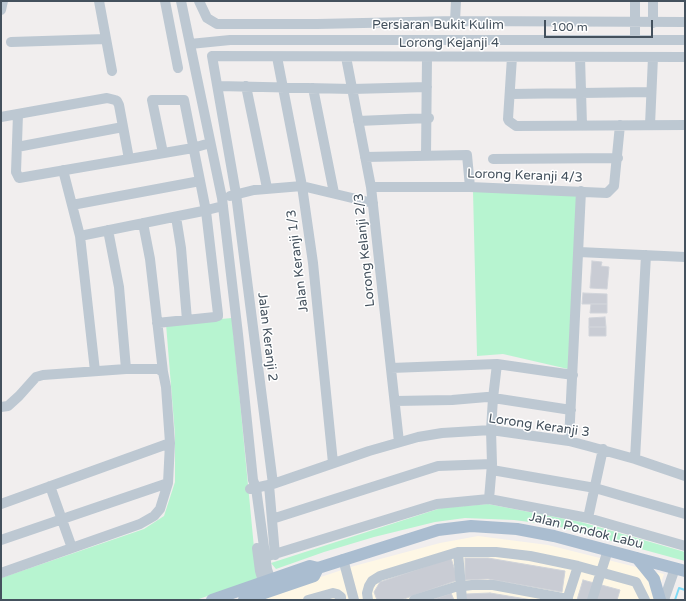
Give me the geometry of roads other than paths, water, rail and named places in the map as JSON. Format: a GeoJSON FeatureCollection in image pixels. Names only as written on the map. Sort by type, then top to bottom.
{"type":"FeatureCollection","features":[{"type":"Feature","properties":{"kind":"main road","name":"Jalan Pondok Labu"},"geometry":{"type":"LineString","coordinates":[[212,600],[260,591],[314,576],[318,568],[438,530],[471,526],[517,529],[554,536],[680,570]]}},
{"type":"Feature","properties":{"kind":"main road"},"geometry":{"type":"LineString","coordinates":[[637,558],[654,580],[660,600]]}},
{"type":"Feature","properties":{"kind":"street"},"geometry":{"type":"LineString","coordinates":[[1,10],[3,1]]}},
{"type":"Feature","properties":{"kind":"street"},"geometry":{"type":"LineString","coordinates":[[99,1],[112,71]]}},
{"type":"Feature","properties":{"kind":"street"},"geometry":{"type":"LineString","coordinates":[[165,1],[178,68]]}},
{"type":"Feature","properties":{"kind":"street"},"geometry":{"type":"LineString","coordinates":[[199,1],[207,18],[217,24],[317,24],[455,21],[635,23],[685,22]]}},
{"type":"Feature","properties":{"kind":"street"},"geometry":{"type":"LineString","coordinates":[[455,21],[456,1]]}},
{"type":"Feature","properties":{"kind":"street"},"geometry":{"type":"LineString","coordinates":[[635,1],[635,39]]}},
{"type":"Feature","properties":{"kind":"street"},"geometry":{"type":"LineString","coordinates":[[653,1],[653,23]]}},
{"type":"Feature","properties":{"kind":"street"},"geometry":{"type":"LineString","coordinates":[[167,13],[182,5],[223,202],[253,486],[260,571],[260,591]]}},
{"type":"Feature","properties":{"kind":"street"},"geometry":{"type":"LineString","coordinates":[[11,42],[106,39]]}},
{"type":"Feature","properties":{"kind":"street","name":"Persiaran Bukit Kulim"},"geometry":{"type":"LineString","coordinates":[[190,44],[230,40],[685,40]]}},
{"type":"Feature","properties":{"kind":"street"},"geometry":{"type":"LineString","coordinates":[[503,40],[507,57],[510,94],[509,121],[516,126],[685,125]]}},
{"type":"Feature","properties":{"kind":"street","name":"Lorong Kejanji 4"},"geometry":{"type":"LineString","coordinates":[[212,56],[685,57]]}},
{"type":"Feature","properties":{"kind":"street","name":"Jalan Keranji 2"},"geometry":{"type":"LineString","coordinates":[[212,56],[236,194],[271,484],[272,519],[270,556]]}},
{"type":"Feature","properties":{"kind":"street","name":"Jalan Keranji 1/3"},"geometry":{"type":"LineString","coordinates":[[277,57],[302,186],[313,262],[333,463]]}},
{"type":"Feature","properties":{"kind":"street","name":"Lorong Kelanji 2/3"},"geometry":{"type":"LineString","coordinates":[[346,57],[371,188],[399,442]]}},
{"type":"Feature","properties":{"kind":"street"},"geometry":{"type":"LineString","coordinates":[[426,156],[428,118],[426,87],[427,57]]}},
{"type":"Feature","properties":{"kind":"street"},"geometry":{"type":"LineString","coordinates":[[580,57],[582,125]]}},
{"type":"Feature","properties":{"kind":"street"},"geometry":{"type":"LineString","coordinates":[[650,125],[653,57]]}},
{"type":"Feature","properties":{"kind":"street"},"geometry":{"type":"LineString","coordinates":[[218,86],[352,89],[426,87]]}},
{"type":"Feature","properties":{"kind":"street"},"geometry":{"type":"LineString","coordinates":[[246,86],[267,188]]}},
{"type":"Feature","properties":{"kind":"street"},"geometry":{"type":"LineString","coordinates":[[313,88],[334,193]]}},
{"type":"Feature","properties":{"kind":"street"},"geometry":{"type":"LineString","coordinates":[[510,94],[651,92]]}},
{"type":"Feature","properties":{"kind":"street"},"geometry":{"type":"LineString","coordinates":[[1,117],[110,98],[118,101],[129,158]]}},
{"type":"Feature","properties":{"kind":"street"},"geometry":{"type":"LineString","coordinates":[[157,323],[215,318],[218,316],[206,211],[184,100],[152,100],[163,153]]}},
{"type":"Feature","properties":{"kind":"street"},"geometry":{"type":"LineString","coordinates":[[18,114],[16,172],[19,178],[193,148],[210,143]]}},
{"type":"Feature","properties":{"kind":"street"},"geometry":{"type":"LineString","coordinates":[[358,121],[428,118]]}},
{"type":"Feature","properties":{"kind":"street","name":"Lorong Keranji 4/3"},"geometry":{"type":"LineString","coordinates":[[371,188],[470,187],[607,193],[614,186],[618,158],[620,125]]}},
{"type":"Feature","properties":{"kind":"street"},"geometry":{"type":"LineString","coordinates":[[17,147],[123,127]]}},
{"type":"Feature","properties":{"kind":"street"},"geometry":{"type":"LineString","coordinates":[[365,157],[467,155],[470,187]]}},
{"type":"Feature","properties":{"kind":"street"},"geometry":{"type":"LineString","coordinates":[[493,159],[618,158]]}},
{"type":"Feature","properties":{"kind":"street"},"geometry":{"type":"LineString","coordinates":[[63,170],[80,236],[95,371]]}},
{"type":"Feature","properties":{"kind":"street"},"geometry":{"type":"LineString","coordinates":[[72,205],[200,182]]}},
{"type":"Feature","properties":{"kind":"street"},"geometry":{"type":"LineString","coordinates":[[80,236],[206,211],[236,194],[267,188],[302,186],[373,203]]}},
{"type":"Feature","properties":{"kind":"street"},"geometry":{"type":"LineString","coordinates":[[569,441],[581,191]]}},
{"type":"Feature","properties":{"kind":"street"},"geometry":{"type":"LineString","coordinates":[[176,217],[181,248],[187,320]]}},
{"type":"Feature","properties":{"kind":"street"},"geometry":{"type":"LineString","coordinates":[[1,573],[140,524],[158,513],[160,509],[168,483],[170,443],[166,387],[158,370],[157,323],[150,259],[143,223]]}},
{"type":"Feature","properties":{"kind":"street"},"geometry":{"type":"LineString","coordinates":[[108,230],[119,288],[126,369]]}},
{"type":"Feature","properties":{"kind":"street"},"geometry":{"type":"LineString","coordinates":[[579,252],[685,257]]}},
{"type":"Feature","properties":{"kind":"street"},"geometry":{"type":"LineString","coordinates":[[635,459],[646,255]]}},
{"type":"Feature","properties":{"kind":"street"},"geometry":{"type":"LineString","coordinates":[[391,368],[497,364],[573,375]]}},
{"type":"Feature","properties":{"kind":"street"},"geometry":{"type":"LineString","coordinates":[[489,499],[492,467],[491,430],[497,364]]}},
{"type":"Feature","properties":{"kind":"street"},"geometry":{"type":"LineString","coordinates":[[1,407],[8,406],[36,378],[43,376],[126,369],[158,370]]}},
{"type":"Feature","properties":{"kind":"street"},"geometry":{"type":"LineString","coordinates":[[395,401],[493,398],[571,410]]}},
{"type":"Feature","properties":{"kind":"street","name":"Lorong Keranji 3"},"geometry":{"type":"LineString","coordinates":[[253,486],[271,484],[418,437],[442,432],[491,430],[569,441],[603,449],[685,476]]}},
{"type":"Feature","properties":{"kind":"street"},"geometry":{"type":"LineString","coordinates":[[1,504],[170,443]]}},
{"type":"Feature","properties":{"kind":"street"},"geometry":{"type":"LineString","coordinates":[[588,518],[603,449]]}},
{"type":"Feature","properties":{"kind":"street"},"geometry":{"type":"LineString","coordinates":[[272,519],[438,466],[492,467],[595,488],[685,514]]}},
{"type":"Feature","properties":{"kind":"street"},"geometry":{"type":"LineString","coordinates":[[1,540],[168,483]]}},
{"type":"Feature","properties":{"kind":"street"},"geometry":{"type":"LineString","coordinates":[[50,486],[72,548]]}},
{"type":"Feature","properties":{"kind":"street"},"geometry":{"type":"LineString","coordinates":[[253,486],[270,556],[260,591]]}},
{"type":"Feature","properties":{"kind":"street"},"geometry":{"type":"LineString","coordinates":[[270,556],[437,504],[489,499],[588,518],[685,546]]}},
{"type":"Feature","properties":{"kind":"street"},"geometry":{"type":"LineString","coordinates":[[592,600],[608,550]]}},
{"type":"Feature","properties":{"kind":"street"},"geometry":{"type":"LineString","coordinates":[[368,600],[367,593],[369,586],[372,581],[380,576],[458,552],[496,552],[530,556],[578,566],[636,582],[645,600]]}},
{"type":"Feature","properties":{"kind":"street"},"geometry":{"type":"LineString","coordinates":[[458,552],[462,600]]}},
{"type":"Feature","properties":{"kind":"street"},"geometry":{"type":"LineString","coordinates":[[343,559],[354,600]]}},
{"type":"Feature","properties":{"kind":"street"},"geometry":{"type":"LineString","coordinates":[[414,600],[455,586],[493,585],[568,600],[578,566]]}},
{"type":"Feature","properties":{"kind":"street"},"geometry":{"type":"LineString","coordinates":[[664,600],[680,570]]}},
{"type":"Feature","properties":{"kind":"street"},"geometry":{"type":"LineString","coordinates":[[308,600],[333,593],[337,594],[341,600]]}},
{"type":"Feature","properties":{"kind":"waterway"},"geometry":{"type":"LineString","coordinates":[[675,600],[679,588],[685,590]]}}]}
